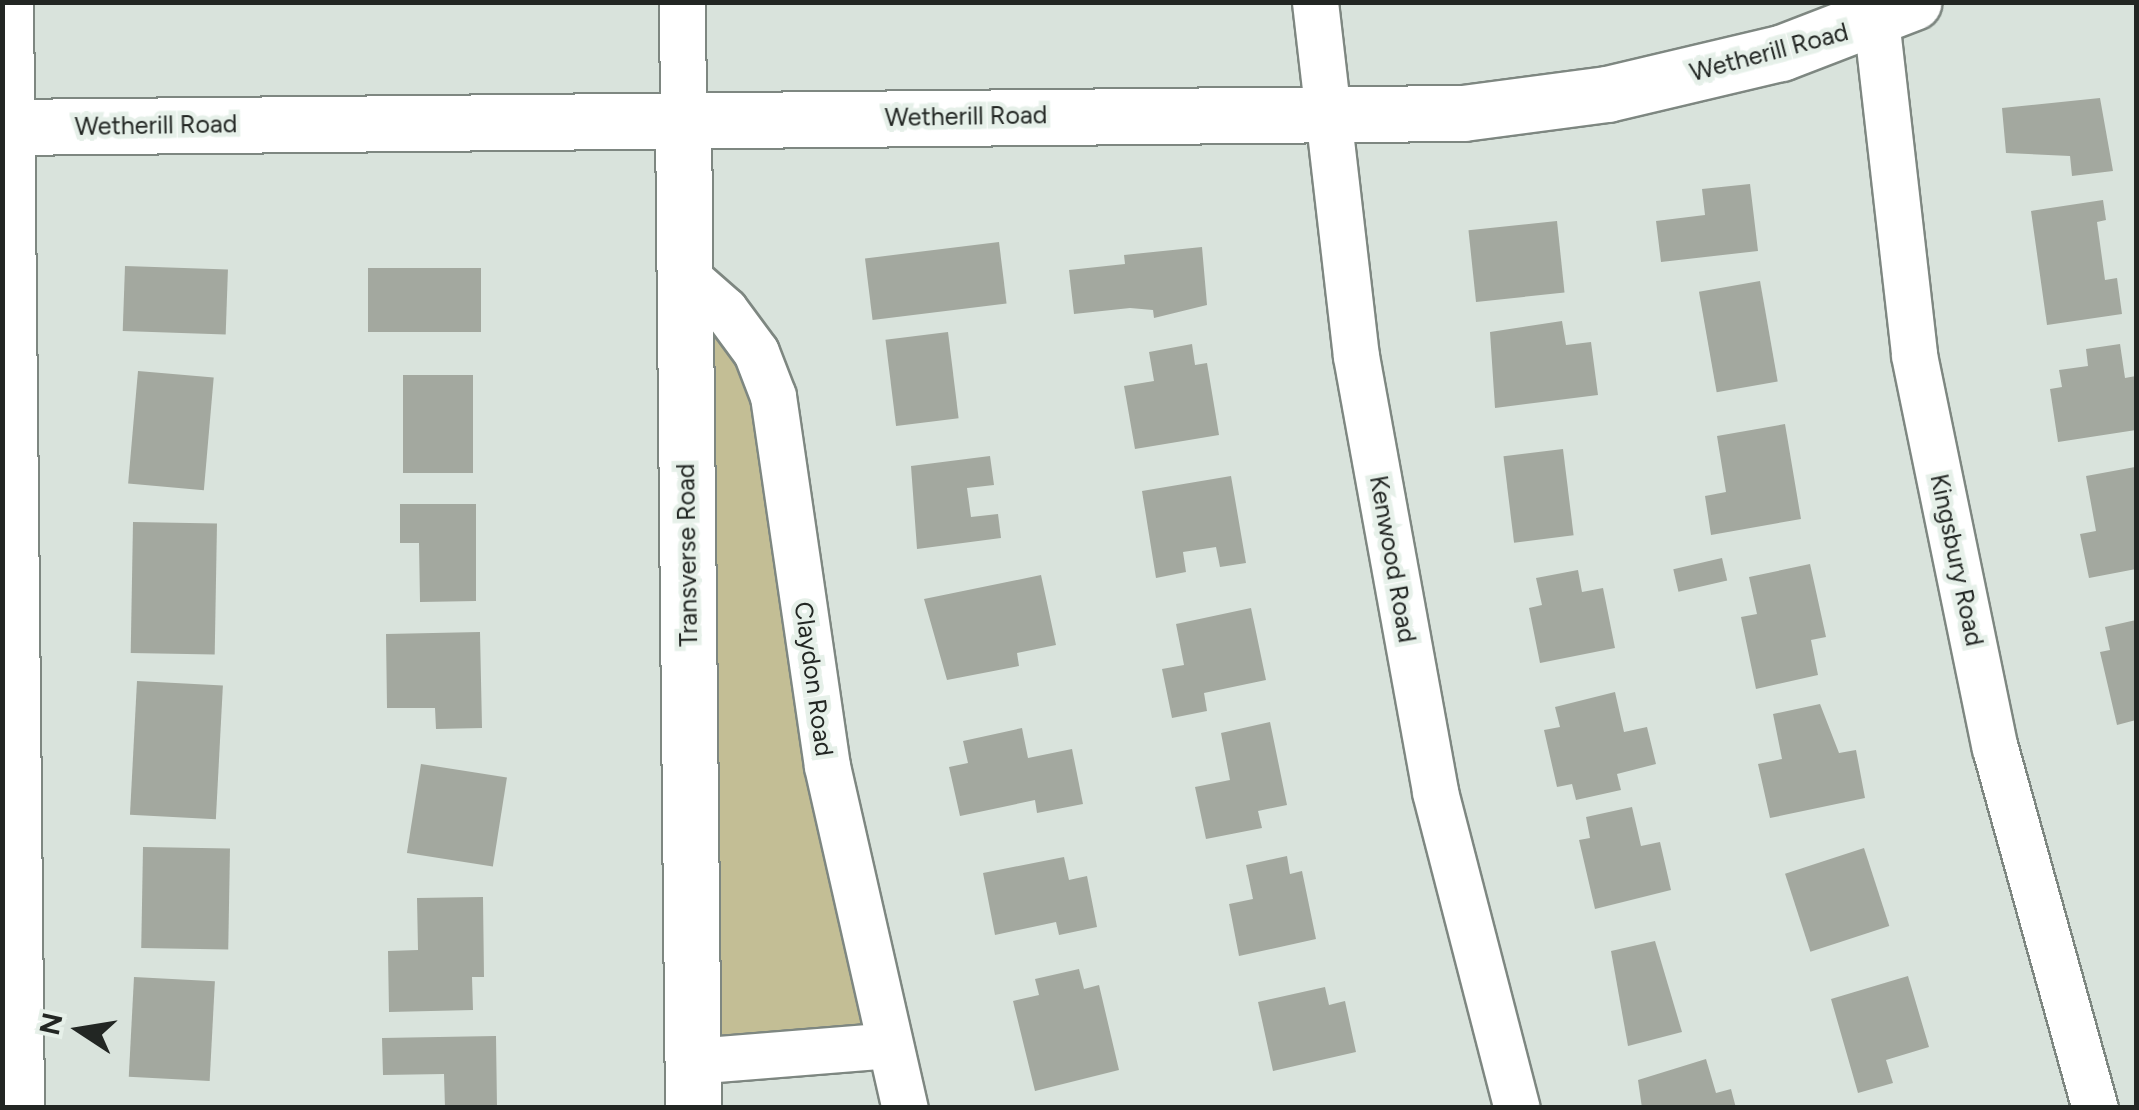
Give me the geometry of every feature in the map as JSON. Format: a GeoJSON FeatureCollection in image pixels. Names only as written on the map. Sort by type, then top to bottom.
{"type":"FeatureCollection","features":[{"type":"Feature","properties":{"kind":"street"},"geometry":{"type":"LineString","coordinates":[[10,2],[10,681],[21,1108]]}},
{"type":"Feature","properties":{"kind":"street","name":"Transverse Road"},"geometry":{"type":"LineString","coordinates":[[682,2],[693,1084]]}},
{"type":"Feature","properties":{"kind":"street","name":"Kenwood Road"},"geometry":{"type":"LineString","coordinates":[[1315,2],[1356,356],[1435,792],[1518,1108]]}},
{"type":"Feature","properties":{"kind":"street","name":"Wetherill Road"},"geometry":{"type":"LineString","coordinates":[[7,127],[1463,113],[1607,94],[1781,53],[1887,9]]}},
{"type":"Feature","properties":{"kind":"street","name":"Kingsbury Road"},"geometry":{"type":"LineString","coordinates":[[1887,9],[1914,355],[1995,748],[2095,1108]]}},
{"type":"Feature","properties":{"kind":"street","name":"Claydon Road"},"geometry":{"type":"LineString","coordinates":[[685,275],[725,310],[756,352],[772,396],[827,766],[904,1108]]}},
{"type":"Feature","properties":{"kind":"street"},"geometry":{"type":"LineString","coordinates":[[693,1084],[889,1044]]}},
{"type":"Feature","properties":{"kind":"shaded area"},"geometry":{"type":"Polygon","coordinates":[[[686,274],[756,352],[889,1045],[694,1061],[686,274]]]}},
{"type":"Feature","properties":{"kind":"building"},"geometry":{"type":"Polygon","coordinates":[[[2100,98],[2113,171],[2072,176],[2070,156],[2006,153],[2002,108],[2100,98]]]}},
{"type":"Feature","properties":{"kind":"building"},"geometry":{"type":"Polygon","coordinates":[[[1750,184],[1758,251],[1661,262],[1656,221],[1705,215],[1702,189],[1750,184]]]}},
{"type":"Feature","properties":{"kind":"building"},"geometry":{"type":"Polygon","coordinates":[[[2103,200],[2106,220],[2097,222],[2105,280],[2117,278],[2122,314],[2047,325],[2031,211],[2103,200]]]}},
{"type":"Feature","properties":{"kind":"building"},"geometry":{"type":"Polygon","coordinates":[[[1557,221],[1565,293],[1476,302],[1468,230],[1557,221]]]}},
{"type":"Feature","properties":{"kind":"building"},"geometry":{"type":"Polygon","coordinates":[[[999,242],[1007,304],[873,320],[865,258],[999,242]]]}},
{"type":"Feature","properties":{"kind":"building"},"geometry":{"type":"Polygon","coordinates":[[[1202,247],[1207,305],[1154,318],[1153,310],[1130,308],[1074,314],[1069,270],[1125,264],[1124,255],[1202,247]]]}},
{"type":"Feature","properties":{"kind":"building"},"geometry":{"type":"Polygon","coordinates":[[[125,266],[228,270],[226,335],[123,331],[125,266]]]}},
{"type":"Feature","properties":{"kind":"building"},"geometry":{"type":"Polygon","coordinates":[[[368,268],[481,268],[481,332],[368,332],[368,268]]]}},
{"type":"Feature","properties":{"kind":"building"},"geometry":{"type":"Polygon","coordinates":[[[1760,281],[1778,381],[1717,392],[1699,292],[1760,281]]]}},
{"type":"Feature","properties":{"kind":"building"},"geometry":{"type":"Polygon","coordinates":[[[1562,321],[1566,345],[1591,342],[1598,395],[1495,408],[1490,332],[1562,321]]]}},
{"type":"Feature","properties":{"kind":"building"},"geometry":{"type":"Polygon","coordinates":[[[948,332],[959,418],[896,426],[885,340],[948,332]]]}},
{"type":"Feature","properties":{"kind":"building"},"geometry":{"type":"Polygon","coordinates":[[[1192,344],[1195,365],[1207,363],[1219,435],[1135,449],[1124,386],[1154,381],[1149,352],[1192,344]]]}},
{"type":"Feature","properties":{"kind":"building"},"geometry":{"type":"Polygon","coordinates":[[[2120,344],[2125,378],[2136,376],[2136,430],[2058,442],[2050,389],[2062,387],[2059,370],[2088,366],[2086,349],[2120,344]]]}},
{"type":"Feature","properties":{"kind":"building"},"geometry":{"type":"Polygon","coordinates":[[[138,371],[214,378],[204,490],[128,484],[138,371]]]}},
{"type":"Feature","properties":{"kind":"building"},"geometry":{"type":"Polygon","coordinates":[[[403,375],[473,375],[473,473],[403,473],[403,375]]]}},
{"type":"Feature","properties":{"kind":"building"},"geometry":{"type":"Polygon","coordinates":[[[1785,424],[1801,519],[1711,535],[1705,496],[1726,492],[1717,436],[1785,424]]]}},
{"type":"Feature","properties":{"kind":"building"},"geometry":{"type":"Polygon","coordinates":[[[1563,449],[1574,535],[1514,543],[1503,456],[1563,449]]]}},
{"type":"Feature","properties":{"kind":"building"},"geometry":{"type":"Polygon","coordinates":[[[990,456],[994,485],[967,488],[971,517],[998,514],[1001,538],[917,549],[911,466],[990,456]]]}},
{"type":"Feature","properties":{"kind":"building"},"geometry":{"type":"Polygon","coordinates":[[[2135,467],[2136,569],[2089,578],[2080,534],[2096,531],[2086,476],[2135,467]]]}},
{"type":"Feature","properties":{"kind":"building"},"geometry":{"type":"Polygon","coordinates":[[[1231,476],[1246,563],[1220,567],[1216,547],[1183,552],[1186,572],[1156,578],[1142,491],[1231,476]]]}},
{"type":"Feature","properties":{"kind":"building"},"geometry":{"type":"Polygon","coordinates":[[[400,504],[476,504],[476,601],[420,602],[419,543],[400,543],[400,504]]]}},
{"type":"Feature","properties":{"kind":"building"},"geometry":{"type":"Polygon","coordinates":[[[133,522],[217,523],[215,654],[131,653],[133,522]]]}},
{"type":"Feature","properties":{"kind":"building"},"geometry":{"type":"Polygon","coordinates":[[[1722,558],[1727,580],[1678,592],[1673,569],[1722,558]]]}},
{"type":"Feature","properties":{"kind":"building"},"geometry":{"type":"Polygon","coordinates":[[[1810,564],[1826,637],[1811,640],[1818,675],[1756,689],[1741,617],[1757,614],[1749,577],[1810,564]]]}},
{"type":"Feature","properties":{"kind":"building"},"geometry":{"type":"Polygon","coordinates":[[[1578,570],[1582,592],[1603,588],[1615,648],[1540,663],[1529,608],[1542,605],[1536,578],[1578,570]]]}},
{"type":"Feature","properties":{"kind":"building"},"geometry":{"type":"Polygon","coordinates":[[[1041,575],[1056,645],[1017,653],[1019,666],[947,680],[924,599],[1041,575]]]}},
{"type":"Feature","properties":{"kind":"building"},"geometry":{"type":"Polygon","coordinates":[[[1251,608],[1266,680],[1204,693],[1207,711],[1172,718],[1162,669],[1184,665],[1176,624],[1251,608]]]}},
{"type":"Feature","properties":{"kind":"building"},"geometry":{"type":"Polygon","coordinates":[[[2136,620],[2136,720],[2117,725],[2100,652],[2110,650],[2105,627],[2136,620]]]}},
{"type":"Feature","properties":{"kind":"building"},"geometry":{"type":"Polygon","coordinates":[[[480,632],[482,728],[436,729],[435,708],[387,708],[386,634],[480,632]]]}},
{"type":"Feature","properties":{"kind":"building"},"geometry":{"type":"Polygon","coordinates":[[[137,681],[223,686],[216,819],[130,815],[137,681]]]}},
{"type":"Feature","properties":{"kind":"building"},"geometry":{"type":"Polygon","coordinates":[[[1615,692],[1624,732],[1647,727],[1656,764],[1617,774],[1621,790],[1576,800],[1572,784],[1557,787],[1544,730],[1560,727],[1555,707],[1615,692]]]}},
{"type":"Feature","properties":{"kind":"building"},"geometry":{"type":"Polygon","coordinates":[[[1820,704],[1839,753],[1856,750],[1865,798],[1770,818],[1758,764],[1782,759],[1773,714],[1820,704]]]}},
{"type":"Feature","properties":{"kind":"building"},"geometry":{"type":"Polygon","coordinates":[[[1270,722],[1287,805],[1258,811],[1262,828],[1206,839],[1195,787],[1230,780],[1221,733],[1270,722]]]}},
{"type":"Feature","properties":{"kind":"building"},"geometry":{"type":"Polygon","coordinates":[[[1022,728],[1028,758],[1072,749],[1083,804],[1037,813],[1035,800],[960,816],[949,767],[968,763],[963,741],[1022,728]]]}},
{"type":"Feature","properties":{"kind":"building"},"geometry":{"type":"Polygon","coordinates":[[[421,764],[507,778],[493,867],[407,853],[421,764]]]}},
{"type":"Feature","properties":{"kind":"building"},"geometry":{"type":"Polygon","coordinates":[[[1632,807],[1641,846],[1660,842],[1671,890],[1595,909],[1579,840],[1590,838],[1586,817],[1632,807]]]}},
{"type":"Feature","properties":{"kind":"building"},"geometry":{"type":"Polygon","coordinates":[[[143,847],[230,849],[228,950],[141,948],[143,847]]]}},
{"type":"Feature","properties":{"kind":"building"},"geometry":{"type":"Polygon","coordinates":[[[1864,848],[1889,926],[1810,952],[1785,874],[1864,848]]]}},
{"type":"Feature","properties":{"kind":"building"},"geometry":{"type":"Polygon","coordinates":[[[1287,856],[1290,874],[1302,871],[1316,939],[1239,956],[1229,904],[1253,899],[1246,865],[1287,856]]]}},
{"type":"Feature","properties":{"kind":"building"},"geometry":{"type":"Polygon","coordinates":[[[1064,857],[1069,880],[1087,876],[1097,927],[1059,935],[1056,922],[995,935],[983,873],[1064,857]]]}},
{"type":"Feature","properties":{"kind":"building"},"geometry":{"type":"Polygon","coordinates":[[[483,897],[484,977],[472,977],[473,1010],[389,1012],[388,951],[418,950],[417,898],[483,897]]]}},
{"type":"Feature","properties":{"kind":"building"},"geometry":{"type":"Polygon","coordinates":[[[1655,941],[1682,1032],[1628,1046],[1611,951],[1655,941]]]}},
{"type":"Feature","properties":{"kind":"building"},"geometry":{"type":"Polygon","coordinates":[[[1079,969],[1084,989],[1099,985],[1119,1070],[1035,1091],[1013,1001],[1039,995],[1035,979],[1079,969]]]}},
{"type":"Feature","properties":{"kind":"building"},"geometry":{"type":"Polygon","coordinates":[[[1908,976],[1929,1047],[1886,1060],[1893,1083],[1858,1093],[1831,999],[1908,976]]]}},
{"type":"Feature","properties":{"kind":"building"},"geometry":{"type":"Polygon","coordinates":[[[134,977],[215,981],[210,1081],[129,1077],[134,977]]]}},
{"type":"Feature","properties":{"kind":"building"},"geometry":{"type":"Polygon","coordinates":[[[1325,987],[1329,1005],[1345,1001],[1356,1052],[1273,1071],[1258,1002],[1325,987]]]}},
{"type":"Feature","properties":{"kind":"building"},"geometry":{"type":"Polygon","coordinates":[[[496,1036],[497,1108],[445,1108],[444,1074],[383,1075],[382,1038],[496,1036]]]}},
{"type":"Feature","properties":{"kind":"building"},"geometry":{"type":"Polygon","coordinates":[[[1706,1059],[1716,1093],[1731,1089],[1736,1108],[1642,1108],[1638,1080],[1706,1059]]]}}]}
